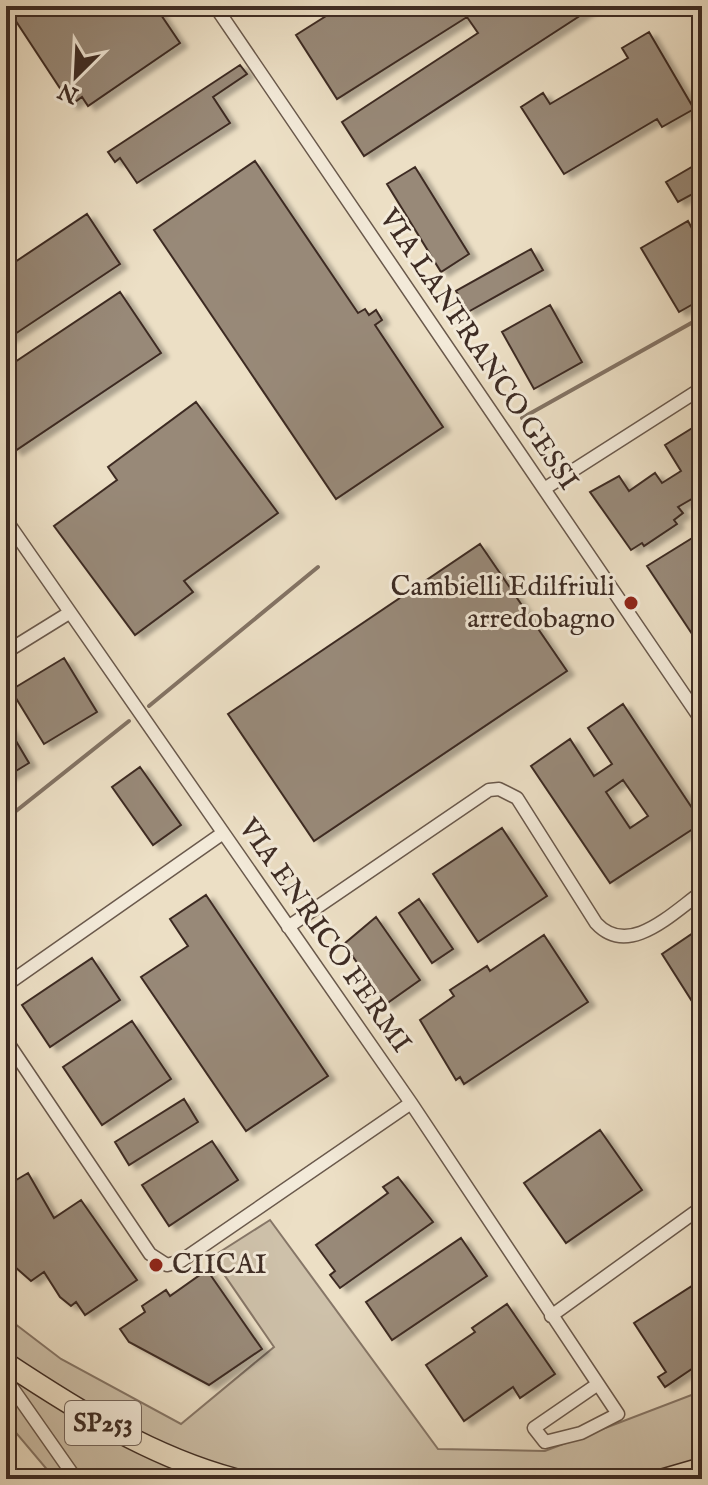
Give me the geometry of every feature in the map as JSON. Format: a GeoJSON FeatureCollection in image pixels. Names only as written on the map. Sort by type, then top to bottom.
{"type":"FeatureCollection","features":[{"type":"Feature","properties":{"kind":"main road","name":"SP253"},"geometry":{"type":"LineString","coordinates":[[6,1363],[74,1408],[205,1471],[235,1479]]}},
{"type":"Feature","properties":{"kind":"main road"},"geometry":{"type":"LineString","coordinates":[[664,1479],[702,1468]]}},
{"type":"Feature","properties":{"kind":"street","name":"VIA LANFRANCO GESSI"},"geometry":{"type":"LineString","coordinates":[[215,6],[702,721]]}},
{"type":"Feature","properties":{"kind":"street"},"geometry":{"type":"LineString","coordinates":[[544,489],[702,388]]}},
{"type":"Feature","properties":{"kind":"street","name":"VIA ENRICO FERMI"},"geometry":{"type":"LineString","coordinates":[[6,520],[411,1103],[618,1414],[581,1433],[545,1442],[534,1428],[598,1384]]}},
{"type":"Feature","properties":{"kind":"street"},"geometry":{"type":"LineString","coordinates":[[6,652],[69,613]]}},
{"type":"Feature","properties":{"kind":"street"},"geometry":{"type":"LineString","coordinates":[[288,927],[480,793],[499,789],[517,798],[596,923],[613,936],[634,937],[702,892]]}},
{"type":"Feature","properties":{"kind":"street"},"geometry":{"type":"LineString","coordinates":[[6,985],[223,833]]}},
{"type":"Feature","properties":{"kind":"street"},"geometry":{"type":"LineString","coordinates":[[6,1040],[154,1260],[167,1265],[181,1261],[411,1103]]}},
{"type":"Feature","properties":{"kind":"street"},"geometry":{"type":"LineString","coordinates":[[551,1316],[702,1207]]}},
{"type":"Feature","properties":{"kind":"street"},"geometry":{"type":"LineString","coordinates":[[6,1379],[76,1479]]}},
{"type":"Feature","properties":{"kind":"shaded area"},"geometry":{"type":"Polygon","coordinates":[[[270,1220],[438,1449],[545,1451],[702,1391],[702,1479],[55,1479],[6,1421],[6,1317],[61,1359],[181,1424],[274,1347],[212,1257],[270,1220]]]}},
{"type":"Feature","properties":{"kind":"building"},"geometry":{"type":"Polygon","coordinates":[[[6,6],[155,6],[180,43],[88,106],[82,97],[71,105],[6,6]]]}},
{"type":"Feature","properties":{"kind":"building"},"geometry":{"type":"Polygon","coordinates":[[[342,6],[595,6],[364,156],[342,122],[478,33],[467,17],[337,99],[296,35],[342,6]]]}},
{"type":"Feature","properties":{"kind":"building"},"geometry":{"type":"Polygon","coordinates":[[[649,32],[694,109],[662,127],[657,119],[564,174],[521,107],[543,93],[550,104],[628,58],[622,48],[649,32]]]}},
{"type":"Feature","properties":{"kind":"building"},"geometry":{"type":"Polygon","coordinates":[[[240,65],[247,74],[213,97],[230,123],[137,183],[120,158],[115,162],[108,152],[240,65]]]}},
{"type":"Feature","properties":{"kind":"building"},"geometry":{"type":"Polygon","coordinates":[[[255,161],[358,313],[365,309],[369,315],[376,310],[382,320],[375,325],[443,427],[336,499],[154,230],[255,161]]]}},
{"type":"Feature","properties":{"kind":"building"},"geometry":{"type":"Polygon","coordinates":[[[702,161],[702,189],[678,202],[666,182],[702,161]]]}},
{"type":"Feature","properties":{"kind":"building"},"geometry":{"type":"Polygon","coordinates":[[[415,167],[469,254],[441,272],[387,184],[415,167]]]}},
{"type":"Feature","properties":{"kind":"building"},"geometry":{"type":"Polygon","coordinates":[[[87,214],[120,264],[6,340],[6,268],[87,214]]]}},
{"type":"Feature","properties":{"kind":"building"},"geometry":{"type":"Polygon","coordinates":[[[688,221],[702,247],[702,299],[679,312],[641,248],[688,221]]]}},
{"type":"Feature","properties":{"kind":"building"},"geometry":{"type":"Polygon","coordinates":[[[531,249],[543,270],[468,312],[456,291],[531,249]]]}},
{"type":"Feature","properties":{"kind":"building"},"geometry":{"type":"Polygon","coordinates":[[[120,292],[161,353],[15,451],[6,438],[6,368],[120,292]]]}},
{"type":"Feature","properties":{"kind":"building"},"geometry":{"type":"Polygon","coordinates":[[[550,305],[582,362],[534,389],[502,332],[550,305]]]}},
{"type":"Feature","properties":{"kind":"building"},"geometry":{"type":"Polygon","coordinates":[[[196,402],[278,513],[184,581],[193,592],[135,635],[54,526],[117,480],[108,467],[196,402]]]}},
{"type":"Feature","properties":{"kind":"building"},"geometry":{"type":"Polygon","coordinates":[[[702,422],[702,493],[678,507],[683,513],[674,520],[677,524],[644,546],[642,543],[631,550],[590,492],[619,476],[629,491],[655,473],[662,483],[681,471],[665,445],[702,422]]]}},
{"type":"Feature","properties":{"kind":"building"},"geometry":{"type":"Polygon","coordinates":[[[702,532],[702,649],[647,566],[702,532]]]}},
{"type":"Feature","properties":{"kind":"building"},"geometry":{"type":"Polygon","coordinates":[[[480,544],[567,671],[314,841],[228,714],[480,544]]]}},
{"type":"Feature","properties":{"kind":"building"},"geometry":{"type":"Polygon","coordinates":[[[64,658],[97,712],[44,744],[11,690],[64,658]]]}},
{"type":"Feature","properties":{"kind":"building"},"geometry":{"type":"Polygon","coordinates":[[[623,704],[702,823],[610,883],[531,766],[570,739],[594,776],[612,764],[588,728],[623,704]],[[623,780],[606,792],[630,828],[648,816],[623,780]]]}},
{"type":"Feature","properties":{"kind":"building"},"geometry":{"type":"Polygon","coordinates":[[[6,724],[29,763],[6,777],[6,724]]]}},
{"type":"Feature","properties":{"kind":"building"},"geometry":{"type":"Polygon","coordinates":[[[140,767],[181,825],[153,845],[112,787],[140,767]]]}},
{"type":"Feature","properties":{"kind":"building"},"geometry":{"type":"Polygon","coordinates":[[[502,828],[547,896],[478,942],[433,874],[502,828]]]}},
{"type":"Feature","properties":{"kind":"building"},"geometry":{"type":"Polygon","coordinates":[[[206,895],[328,1076],[246,1131],[141,977],[188,946],[170,919],[206,895]]]}},
{"type":"Feature","properties":{"kind":"building"},"geometry":{"type":"Polygon","coordinates":[[[419,899],[453,949],[432,963],[399,913],[419,899]]]}},
{"type":"Feature","properties":{"kind":"building"},"geometry":{"type":"Polygon","coordinates":[[[376,917],[420,980],[386,1004],[344,944],[376,917]]]}},
{"type":"Feature","properties":{"kind":"building"},"geometry":{"type":"Polygon","coordinates":[[[702,927],[702,1017],[662,954],[702,927]]]}},
{"type":"Feature","properties":{"kind":"building"},"geometry":{"type":"Polygon","coordinates":[[[544,935],[588,1002],[464,1084],[460,1077],[456,1080],[420,1020],[454,996],[450,990],[487,966],[490,971],[544,935]]]}},
{"type":"Feature","properties":{"kind":"building"},"geometry":{"type":"Polygon","coordinates":[[[92,958],[120,1000],[50,1047],[22,1005],[92,958]]]}},
{"type":"Feature","properties":{"kind":"building"},"geometry":{"type":"Polygon","coordinates":[[[132,1021],[171,1079],[102,1125],[63,1067],[132,1021]]]}},
{"type":"Feature","properties":{"kind":"building"},"geometry":{"type":"Polygon","coordinates":[[[184,1099],[198,1122],[129,1165],[115,1142],[184,1099]]]}},
{"type":"Feature","properties":{"kind":"building"},"geometry":{"type":"Polygon","coordinates":[[[600,1130],[642,1190],[566,1243],[524,1183],[600,1130]]]}},
{"type":"Feature","properties":{"kind":"building"},"geometry":{"type":"Polygon","coordinates":[[[212,1141],[238,1180],[169,1226],[142,1185],[212,1141]]]}},
{"type":"Feature","properties":{"kind":"building"},"geometry":{"type":"Polygon","coordinates":[[[28,1173],[54,1218],[81,1200],[137,1280],[85,1315],[76,1302],[71,1306],[60,1297],[44,1272],[31,1281],[6,1259],[6,1186],[28,1173]]]}},
{"type":"Feature","properties":{"kind":"building"},"geometry":{"type":"Polygon","coordinates":[[[398,1177],[433,1222],[340,1288],[330,1275],[335,1271],[316,1245],[388,1193],[383,1187],[398,1177]]]}},
{"type":"Feature","properties":{"kind":"building"},"geometry":{"type":"Polygon","coordinates":[[[461,1238],[487,1276],[392,1340],[366,1302],[461,1238]]]}},
{"type":"Feature","properties":{"kind":"building"},"geometry":{"type":"Polygon","coordinates":[[[207,1270],[262,1349],[209,1385],[129,1342],[120,1329],[145,1312],[142,1306],[166,1290],[170,1296],[207,1270]]]}},
{"type":"Feature","properties":{"kind":"building"},"geometry":{"type":"Polygon","coordinates":[[[692,1286],[702,1302],[702,1362],[665,1387],[658,1377],[666,1372],[634,1323],[692,1286]]]}},
{"type":"Feature","properties":{"kind":"building"},"geometry":{"type":"Polygon","coordinates":[[[507,1304],[555,1374],[520,1398],[513,1387],[464,1421],[426,1365],[475,1332],[472,1328],[507,1304]]]}},
{"type":"Feature","properties":{"kind":"waterway"},"geometry":{"type":"LineString","coordinates":[[522,418],[702,317]]}},
{"type":"Feature","properties":{"kind":"waterway"},"geometry":{"type":"LineString","coordinates":[[149,706],[318,567]]}},
{"type":"Feature","properties":{"kind":"waterway"},"geometry":{"type":"LineString","coordinates":[[6,819],[129,721]]}},
{"type":"Feature","properties":{"kind":"place","name":"Cambielli Edilfriuli arredobagno"},"geometry":{"type":"Point","coordinates":[631,603]}},
{"type":"Feature","properties":{"kind":"place","name":"CIICAI"},"geometry":{"type":"Point","coordinates":[156,1265]}}]}
